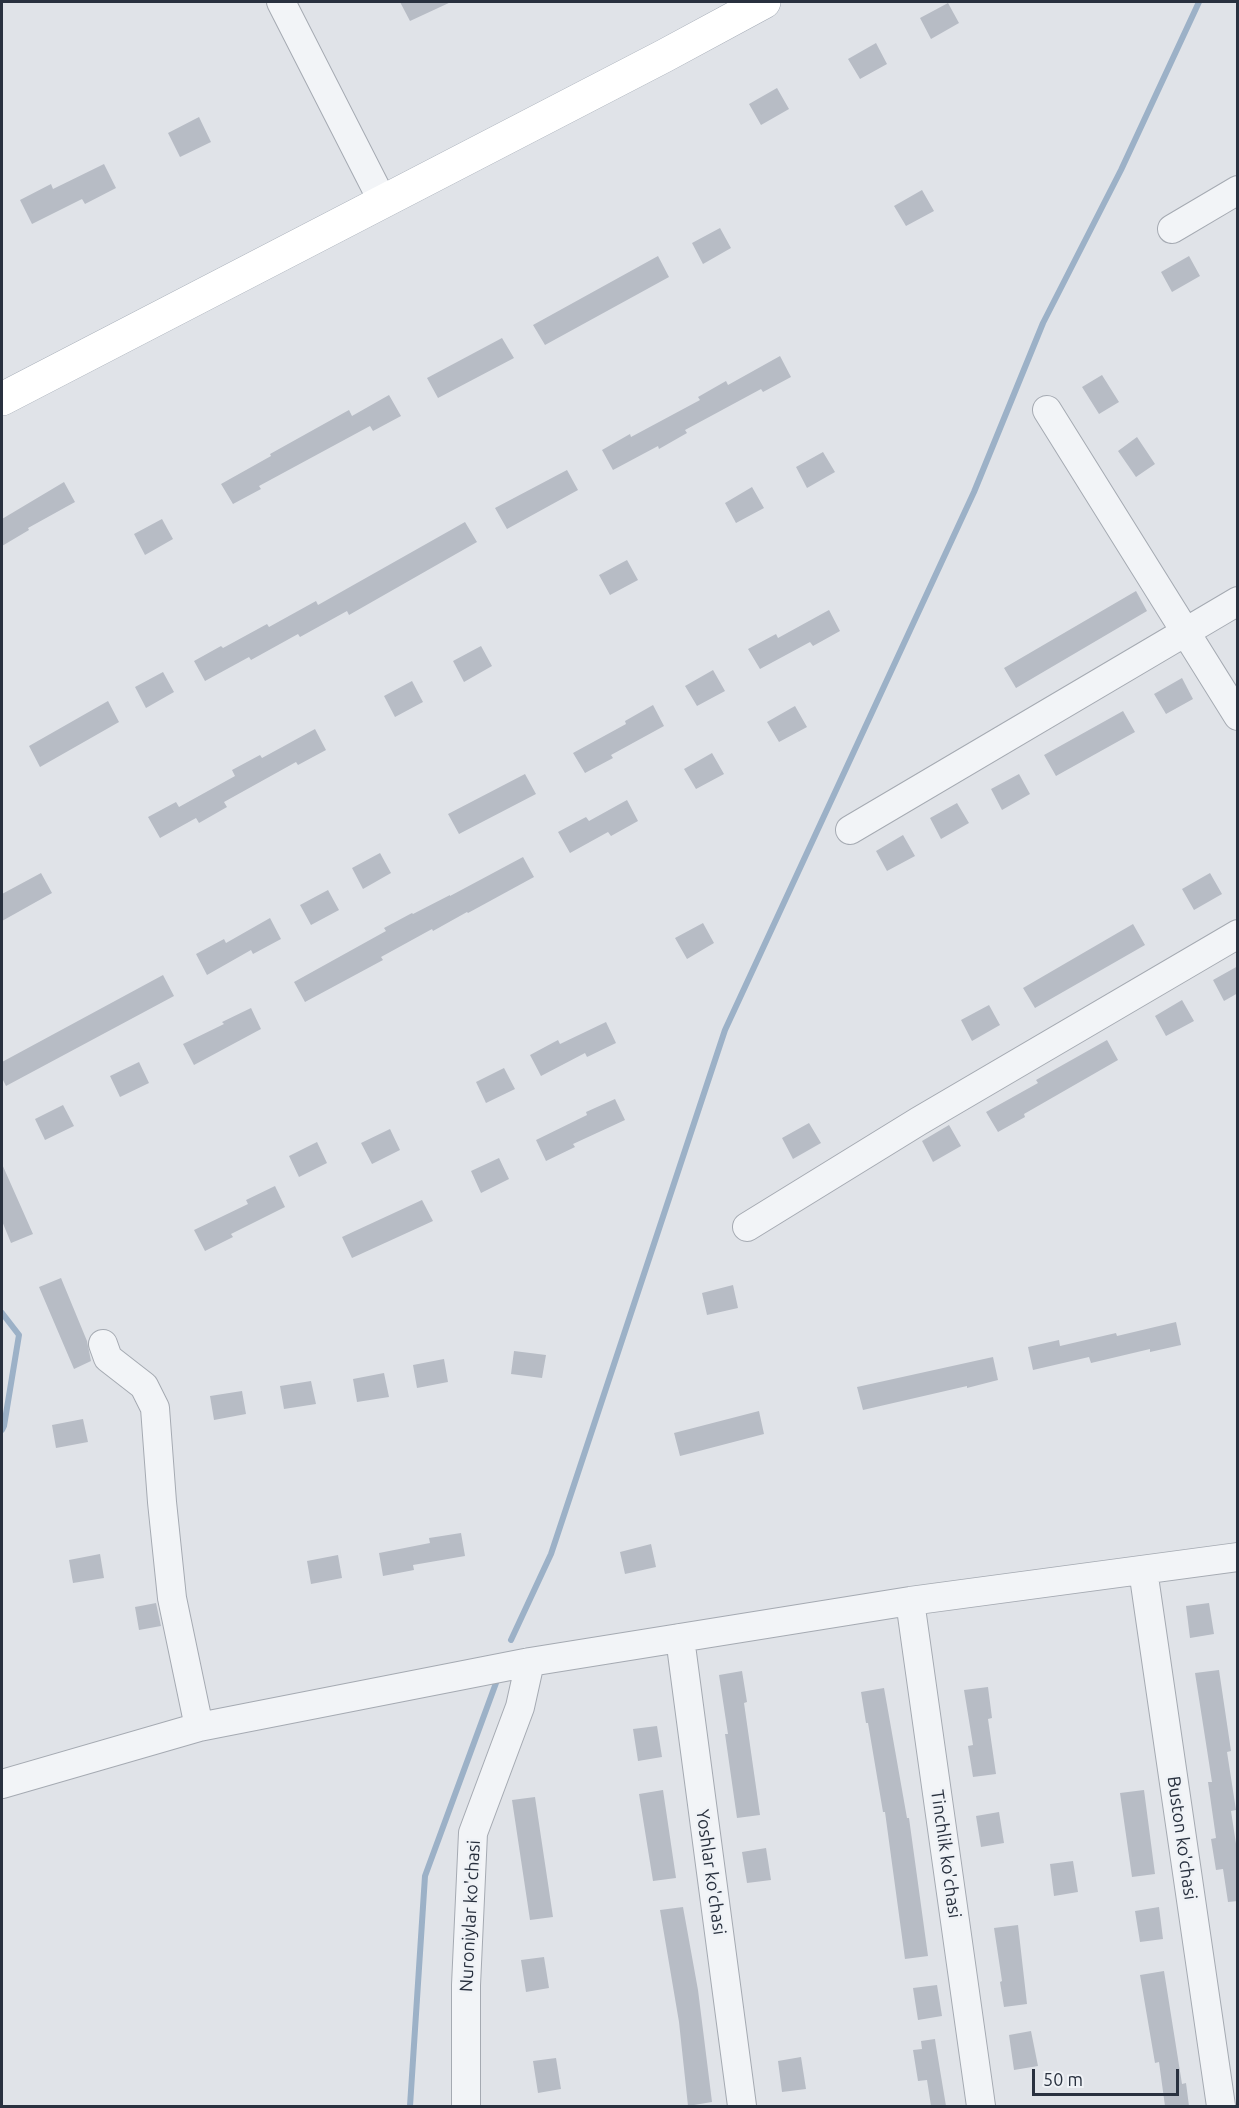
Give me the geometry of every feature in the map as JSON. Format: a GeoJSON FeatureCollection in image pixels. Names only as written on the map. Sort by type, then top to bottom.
{"type":"FeatureCollection","features":[{"type":"Feature","properties":{"kind":"main road"},"geometry":{"type":"LineString","coordinates":[[2,399],[764,2]]}},
{"type":"Feature","properties":{"kind":"street"},"geometry":{"type":"LineString","coordinates":[[281,2],[383,202]]}},
{"type":"Feature","properties":{"kind":"street"},"geometry":{"type":"LineString","coordinates":[[1172,229],[1238,190]]}},
{"type":"Feature","properties":{"kind":"street"},"geometry":{"type":"LineString","coordinates":[[1047,410],[1238,716]]}},
{"type":"Feature","properties":{"kind":"street"},"geometry":{"type":"LineString","coordinates":[[850,830],[1238,601]]}},
{"type":"Feature","properties":{"kind":"street"},"geometry":{"type":"LineString","coordinates":[[747,1227],[919,1121],[1238,934]]}},
{"type":"Feature","properties":{"kind":"street"},"geometry":{"type":"LineString","coordinates":[[103,1344],[108,1358],[144,1386],[155,1408],[172,1598],[199,1727]]}},
{"type":"Feature","properties":{"kind":"street"},"geometry":{"type":"LineString","coordinates":[[2,1784],[199,1727],[530,1662],[910,1601],[1238,1557]]}},
{"type":"Feature","properties":{"kind":"street","name":"Buston ko'chasi"},"geometry":{"type":"LineString","coordinates":[[1143,1570],[1221,2106]]}},
{"type":"Feature","properties":{"kind":"street","name":"Tinchlik ko'chasi"},"geometry":{"type":"LineString","coordinates":[[910,1601],[981,2106]]}},
{"type":"Feature","properties":{"kind":"street","name":"Yoshlar ko'chasi"},"geometry":{"type":"LineString","coordinates":[[680,1638],[742,2106]]}},
{"type":"Feature","properties":{"kind":"street","name":"Nuroniylar ko'chasi"},"geometry":{"type":"LineString","coordinates":[[466,2106],[466,1985],[473,1833],[520,1707],[530,1662]]}},
{"type":"Feature","properties":{"kind":"building"},"geometry":{"type":"Polygon","coordinates":[[[400,2],[451,2],[410,21],[400,2]]]}},
{"type":"Feature","properties":{"kind":"building"},"geometry":{"type":"Polygon","coordinates":[[[948,3],[959,23],[931,39],[920,18],[948,3]]]}},
{"type":"Feature","properties":{"kind":"building"},"geometry":{"type":"Polygon","coordinates":[[[876,43],[887,64],[860,79],[848,59],[876,43]]]}},
{"type":"Feature","properties":{"kind":"building"},"geometry":{"type":"Polygon","coordinates":[[[777,88],[789,109],[761,125],[749,104],[777,88]]]}},
{"type":"Feature","properties":{"kind":"building"},"geometry":{"type":"Polygon","coordinates":[[[199,117],[211,142],[180,157],[168,133],[199,117]]]}},
{"type":"Feature","properties":{"kind":"building"},"geometry":{"type":"Polygon","coordinates":[[[104,164],[116,188],[85,204],[82,199],[32,224],[20,200],[51,184],[53,189],[104,164]]]}},
{"type":"Feature","properties":{"kind":"building"},"geometry":{"type":"Polygon","coordinates":[[[922,190],[934,211],[906,226],[894,206],[922,190]]]}},
{"type":"Feature","properties":{"kind":"building"},"geometry":{"type":"Polygon","coordinates":[[[720,228],[731,248],[703,264],[692,243],[720,228]]]}},
{"type":"Feature","properties":{"kind":"building"},"geometry":{"type":"Polygon","coordinates":[[[658,256],[669,277],[545,345],[533,325],[658,256]]]}},
{"type":"Feature","properties":{"kind":"building"},"geometry":{"type":"Polygon","coordinates":[[[1189,256],[1200,276],[1172,292],[1161,272],[1189,256]]]}},
{"type":"Feature","properties":{"kind":"building"},"geometry":{"type":"Polygon","coordinates":[[[502,338],[514,358],[438,398],[427,378],[502,338]]]}},
{"type":"Feature","properties":{"kind":"building"},"geometry":{"type":"Polygon","coordinates":[[[780,356],[791,377],[763,392],[761,389],[685,430],[687,433],[659,449],[658,446],[613,470],[602,450],[700,400],[698,397],[726,381],[728,385],[780,356]]]}},
{"type":"Feature","properties":{"kind":"building"},"geometry":{"type":"Polygon","coordinates":[[[1102,375],[1119,402],[1099,414],[1082,387],[1102,375]]]}},
{"type":"Feature","properties":{"kind":"building"},"geometry":{"type":"Polygon","coordinates":[[[389,395],[401,416],[373,431],[370,426],[259,486],[261,489],[233,504],[221,484],[349,410],[352,416],[389,395]]]}},
{"type":"Feature","properties":{"kind":"building"},"geometry":{"type":"Polygon","coordinates":[[[1137,437],[1155,464],[1136,477],[1118,451],[1137,437]]]}},
{"type":"Feature","properties":{"kind":"building"},"geometry":{"type":"Polygon","coordinates":[[[823,452],[835,472],[807,488],[796,467],[823,452]]]}},
{"type":"Feature","properties":{"kind":"building"},"geometry":{"type":"Polygon","coordinates":[[[567,470],[578,490],[507,529],[495,508],[567,470]]]}},
{"type":"Feature","properties":{"kind":"building"},"geometry":{"type":"Polygon","coordinates":[[[64,482],[75,502],[28,528],[29,530],[2,546],[2,519],[64,482]]]}},
{"type":"Feature","properties":{"kind":"building"},"geometry":{"type":"Polygon","coordinates":[[[752,487],[764,508],[736,523],[725,503],[752,487]]]}},
{"type":"Feature","properties":{"kind":"building"},"geometry":{"type":"Polygon","coordinates":[[[162,519],[173,539],[145,555],[134,534],[162,519]]]}},
{"type":"Feature","properties":{"kind":"building"},"geometry":{"type":"Polygon","coordinates":[[[465,522],[477,542],[349,615],[347,611],[300,637],[298,634],[251,660],[249,657],[205,681],[194,661],[267,624],[269,627],[316,601],[318,605],[465,522]]]}},
{"type":"Feature","properties":{"kind":"building"},"geometry":{"type":"Polygon","coordinates":[[[627,560],[638,580],[610,595],[599,575],[627,560]]]}},
{"type":"Feature","properties":{"kind":"building"},"geometry":{"type":"Polygon","coordinates":[[[1136,591],[1147,611],[1016,688],[1004,668],[1136,591]]]}},
{"type":"Feature","properties":{"kind":"building"},"geometry":{"type":"Polygon","coordinates":[[[829,610],[840,631],[813,646],[810,642],[760,669],[748,649],[776,634],[778,638],[829,610]]]}},
{"type":"Feature","properties":{"kind":"building"},"geometry":{"type":"Polygon","coordinates":[[[481,646],[492,666],[464,682],[453,661],[481,646]]]}},
{"type":"Feature","properties":{"kind":"building"},"geometry":{"type":"Polygon","coordinates":[[[713,670],[725,691],[697,706],[685,686],[713,670]]]}},
{"type":"Feature","properties":{"kind":"building"},"geometry":{"type":"Polygon","coordinates":[[[163,672],[174,692],[146,708],[135,687],[163,672]]]}},
{"type":"Feature","properties":{"kind":"building"},"geometry":{"type":"Polygon","coordinates":[[[1182,678],[1193,699],[1166,714],[1154,694],[1182,678]]]}},
{"type":"Feature","properties":{"kind":"building"},"geometry":{"type":"Polygon","coordinates":[[[412,681],[423,702],[395,717],[384,696],[412,681]]]}},
{"type":"Feature","properties":{"kind":"building"},"geometry":{"type":"Polygon","coordinates":[[[108,701],[119,722],[40,767],[29,746],[108,701]]]}},
{"type":"Feature","properties":{"kind":"building"},"geometry":{"type":"Polygon","coordinates":[[[653,705],[664,726],[611,755],[613,758],[585,773],[573,753],[626,724],[625,721],[653,705]]]}},
{"type":"Feature","properties":{"kind":"building"},"geometry":{"type":"Polygon","coordinates":[[[795,706],[807,727],[779,742],[767,722],[795,706]]]}},
{"type":"Feature","properties":{"kind":"building"},"geometry":{"type":"Polygon","coordinates":[[[1123,711],[1135,732],[1056,776],[1044,755],[1123,711]]]}},
{"type":"Feature","properties":{"kind":"building"},"geometry":{"type":"Polygon","coordinates":[[[315,729],[326,750],[298,765],[296,762],[224,802],[227,807],[199,823],[196,818],[160,838],[148,817],[176,802],[179,807],[235,776],[232,770],[260,755],[262,758],[315,729]]]}},
{"type":"Feature","properties":{"kind":"building"},"geometry":{"type":"Polygon","coordinates":[[[712,753],[724,774],[696,789],[684,769],[712,753]]]}},
{"type":"Feature","properties":{"kind":"building"},"geometry":{"type":"Polygon","coordinates":[[[525,774],[536,794],[459,834],[448,814],[525,774]]]}},
{"type":"Feature","properties":{"kind":"building"},"geometry":{"type":"Polygon","coordinates":[[[1019,774],[1030,794],[1002,810],[991,789],[1019,774]]]}},
{"type":"Feature","properties":{"kind":"building"},"geometry":{"type":"Polygon","coordinates":[[[627,800],[638,821],[611,836],[608,832],[570,853],[558,832],[586,817],[589,821],[627,800]]]}},
{"type":"Feature","properties":{"kind":"building"},"geometry":{"type":"Polygon","coordinates":[[[957,803],[969,823],[941,839],[930,818],[957,803]]]}},
{"type":"Feature","properties":{"kind":"building"},"geometry":{"type":"Polygon","coordinates":[[[903,835],[915,856],[887,871],[876,851],[903,835]]]}},
{"type":"Feature","properties":{"kind":"building"},"geometry":{"type":"Polygon","coordinates":[[[380,853],[391,873],[363,889],[352,868],[380,853]]]}},
{"type":"Feature","properties":{"kind":"building"},"geometry":{"type":"Polygon","coordinates":[[[523,857],[534,877],[433,931],[432,929],[381,957],[383,960],[305,1002],[294,982],[386,931],[384,928],[523,857]]]}},
{"type":"Feature","properties":{"kind":"building"},"geometry":{"type":"Polygon","coordinates":[[[41,873],[52,893],[2,921],[2,894],[41,873]]]}},
{"type":"Feature","properties":{"kind":"building"},"geometry":{"type":"Polygon","coordinates":[[[1210,873],[1222,894],[1194,910],[1182,889],[1210,873]]]}},
{"type":"Feature","properties":{"kind":"building"},"geometry":{"type":"Polygon","coordinates":[[[328,890],[339,910],[311,925],[300,905],[328,890]]]}},
{"type":"Feature","properties":{"kind":"building"},"geometry":{"type":"Polygon","coordinates":[[[270,918],[281,939],[253,954],[251,950],[207,975],[196,954],[224,939],[226,943],[270,918]]]}},
{"type":"Feature","properties":{"kind":"building"},"geometry":{"type":"Polygon","coordinates":[[[703,923],[714,943],[687,959],[675,938],[703,923]]]}},
{"type":"Feature","properties":{"kind":"building"},"geometry":{"type":"Polygon","coordinates":[[[1133,924],[1145,945],[1035,1008],[1023,988],[1133,924]]]}},
{"type":"Feature","properties":{"kind":"building"},"geometry":{"type":"Polygon","coordinates":[[[1238,966],[1238,993],[1224,1001],[1213,980],[1238,966]]]}},
{"type":"Feature","properties":{"kind":"building"},"geometry":{"type":"Polygon","coordinates":[[[163,975],[174,996],[6,1086],[2,1078],[2,1062],[163,975]]]}},
{"type":"Feature","properties":{"kind":"building"},"geometry":{"type":"Polygon","coordinates":[[[1182,1000],[1194,1021],[1166,1036],[1155,1016],[1182,1000]]]}},
{"type":"Feature","properties":{"kind":"building"},"geometry":{"type":"Polygon","coordinates":[[[989,1005],[1000,1025],[972,1041],[961,1020],[989,1005]]]}},
{"type":"Feature","properties":{"kind":"building"},"geometry":{"type":"Polygon","coordinates":[[[251,1008],[261,1029],[194,1065],[183,1044],[251,1008]]]}},
{"type":"Feature","properties":{"kind":"building"},"geometry":{"type":"Polygon","coordinates":[[[606,1022],[616,1043],[587,1057],[585,1053],[541,1076],[530,1055],[558,1040],[560,1044],[606,1022]]]}},
{"type":"Feature","properties":{"kind":"building"},"geometry":{"type":"Polygon","coordinates":[[[1107,1040],[1118,1060],[1024,1114],[1025,1117],[998,1132],[986,1112],[1038,1083],[1036,1080],[1107,1040]]]}},
{"type":"Feature","properties":{"kind":"building"},"geometry":{"type":"Polygon","coordinates":[[[139,1062],[149,1083],[120,1097],[110,1076],[139,1062]]]}},
{"type":"Feature","properties":{"kind":"building"},"geometry":{"type":"Polygon","coordinates":[[[504,1068],[515,1089],[486,1103],[476,1082],[504,1068]]]}},
{"type":"Feature","properties":{"kind":"building"},"geometry":{"type":"Polygon","coordinates":[[[615,1099],[625,1120],[573,1144],[575,1147],[546,1161],[536,1140],[587,1115],[586,1112],[615,1099]]]}},
{"type":"Feature","properties":{"kind":"building"},"geometry":{"type":"Polygon","coordinates":[[[63,1105],[74,1126],[45,1140],[35,1119],[63,1105]]]}},
{"type":"Feature","properties":{"kind":"building"},"geometry":{"type":"Polygon","coordinates":[[[809,1123],[821,1143],[793,1159],[782,1138],[809,1123]]]}},
{"type":"Feature","properties":{"kind":"building"},"geometry":{"type":"Polygon","coordinates":[[[949,1125],[961,1146],[933,1162],[922,1141],[949,1125]]]}},
{"type":"Feature","properties":{"kind":"building"},"geometry":{"type":"Polygon","coordinates":[[[390,1129],[400,1150],[372,1164],[361,1143],[390,1129]]]}},
{"type":"Feature","properties":{"kind":"building"},"geometry":{"type":"Polygon","coordinates":[[[317,1142],[327,1163],[299,1177],[289,1156],[317,1142]]]}},
{"type":"Feature","properties":{"kind":"building"},"geometry":{"type":"Polygon","coordinates":[[[499,1158],[509,1179],[481,1193],[471,1171],[499,1158]]]}},
{"type":"Feature","properties":{"kind":"building"},"geometry":{"type":"Polygon","coordinates":[[[2,1164],[33,1234],[11,1243],[2,1221],[2,1164]]]}},
{"type":"Feature","properties":{"kind":"building"},"geometry":{"type":"Polygon","coordinates":[[[275,1186],[285,1207],[231,1234],[233,1237],[205,1251],[194,1230],[248,1204],[246,1200],[275,1186]]]}},
{"type":"Feature","properties":{"kind":"building"},"geometry":{"type":"Polygon","coordinates":[[[422,1200],[433,1221],[352,1258],[342,1237],[422,1200]]]}},
{"type":"Feature","properties":{"kind":"building"},"geometry":{"type":"Polygon","coordinates":[[[61,1278],[87,1341],[91,1361],[74,1369],[39,1287],[61,1278]]]}},
{"type":"Feature","properties":{"kind":"building"},"geometry":{"type":"Polygon","coordinates":[[[733,1285],[738,1308],[707,1315],[702,1293],[733,1285]]]}},
{"type":"Feature","properties":{"kind":"building"},"geometry":{"type":"Polygon","coordinates":[[[1176,1322],[1181,1345],[1150,1352],[1150,1349],[1091,1363],[1089,1357],[1033,1370],[1028,1347],[1059,1340],[1060,1346],[1176,1322]]]}},
{"type":"Feature","properties":{"kind":"building"},"geometry":{"type":"Polygon","coordinates":[[[514,1351],[546,1355],[542,1378],[511,1374],[514,1351]]]}},
{"type":"Feature","properties":{"kind":"building"},"geometry":{"type":"Polygon","coordinates":[[[993,1357],[998,1380],[863,1410],[857,1387],[993,1357]]]}},
{"type":"Feature","properties":{"kind":"building"},"geometry":{"type":"Polygon","coordinates":[[[444,1359],[448,1382],[417,1388],[413,1365],[444,1359]]]}},
{"type":"Feature","properties":{"kind":"building"},"geometry":{"type":"Polygon","coordinates":[[[384,1373],[389,1397],[357,1402],[353,1379],[384,1373]]]}},
{"type":"Feature","properties":{"kind":"building"},"geometry":{"type":"Polygon","coordinates":[[[311,1381],[316,1404],[284,1409],[280,1386],[311,1381]]]}},
{"type":"Feature","properties":{"kind":"building"},"geometry":{"type":"Polygon","coordinates":[[[242,1391],[246,1414],[214,1420],[210,1396],[242,1391]]]}},
{"type":"Feature","properties":{"kind":"building"},"geometry":{"type":"Polygon","coordinates":[[[759,1411],[764,1434],[680,1456],[674,1433],[759,1411]]]}},
{"type":"Feature","properties":{"kind":"building"},"geometry":{"type":"Polygon","coordinates":[[[83,1419],[88,1442],[56,1448],[52,1425],[83,1419]]]}},
{"type":"Feature","properties":{"kind":"building"},"geometry":{"type":"Polygon","coordinates":[[[461,1533],[465,1556],[413,1565],[414,1570],[383,1576],[379,1553],[430,1543],[429,1538],[461,1533]]]}},
{"type":"Feature","properties":{"kind":"building"},"geometry":{"type":"Polygon","coordinates":[[[651,1544],[656,1567],[625,1574],[620,1552],[651,1544]]]}},
{"type":"Feature","properties":{"kind":"building"},"geometry":{"type":"Polygon","coordinates":[[[100,1554],[104,1578],[73,1583],[69,1560],[100,1554]]]}},
{"type":"Feature","properties":{"kind":"building"},"geometry":{"type":"Polygon","coordinates":[[[338,1555],[342,1578],[311,1584],[307,1561],[338,1555]]]}},
{"type":"Feature","properties":{"kind":"building"},"geometry":{"type":"Polygon","coordinates":[[[156,1603],[161,1626],[139,1630],[135,1607],[156,1603]]]}},
{"type":"Feature","properties":{"kind":"building"},"geometry":{"type":"Polygon","coordinates":[[[1209,1603],[1214,1634],[1190,1638],[1186,1606],[1209,1603]]]}},
{"type":"Feature","properties":{"kind":"building"},"geometry":{"type":"Polygon","coordinates":[[[1219,1670],[1231,1751],[1227,1752],[1236,1810],[1231,1811],[1238,1857],[1238,1901],[1228,1902],[1223,1869],[1216,1870],[1211,1839],[1216,1838],[1208,1782],[1212,1782],[1195,1673],[1219,1670]]]}},
{"type":"Feature","properties":{"kind":"building"},"geometry":{"type":"Polygon","coordinates":[[[742,1671],[747,1702],[744,1703],[760,1815],[737,1818],[719,1675],[742,1671]]]}},
{"type":"Feature","properties":{"kind":"building"},"geometry":{"type":"Polygon","coordinates":[[[988,1687],[992,1718],[988,1719],[996,1774],[973,1777],[968,1746],[973,1745],[964,1690],[988,1687]]]}},
{"type":"Feature","properties":{"kind":"building"},"geometry":{"type":"Polygon","coordinates":[[[884,1688],[907,1818],[909,1818],[928,1956],[905,1959],[885,1812],[883,1812],[861,1692],[884,1688]]]}},
{"type":"Feature","properties":{"kind":"building"},"geometry":{"type":"Polygon","coordinates":[[[657,1726],[662,1757],[638,1761],[633,1729],[657,1726]]]}},
{"type":"Feature","properties":{"kind":"building"},"geometry":{"type":"Polygon","coordinates":[[[663,1790],[676,1878],[653,1881],[639,1794],[663,1790]]]}},
{"type":"Feature","properties":{"kind":"building"},"geometry":{"type":"Polygon","coordinates":[[[1144,1790],[1155,1874],[1132,1877],[1120,1793],[1144,1790]]]}},
{"type":"Feature","properties":{"kind":"building"},"geometry":{"type":"Polygon","coordinates":[[[535,1797],[553,1917],[530,1920],[512,1800],[535,1797]]]}},
{"type":"Feature","properties":{"kind":"building"},"geometry":{"type":"Polygon","coordinates":[[[999,1812],[1004,1843],[981,1847],[976,1816],[999,1812]]]}},
{"type":"Feature","properties":{"kind":"building"},"geometry":{"type":"Polygon","coordinates":[[[766,1848],[771,1880],[747,1883],[742,1852],[766,1848]]]}},
{"type":"Feature","properties":{"kind":"building"},"geometry":{"type":"Polygon","coordinates":[[[1073,1861],[1078,1892],[1054,1896],[1050,1864],[1073,1861]]]}},
{"type":"Feature","properties":{"kind":"building"},"geometry":{"type":"Polygon","coordinates":[[[683,1907],[698,1990],[712,2102],[688,2106],[679,2022],[660,1910],[683,1907]]]}},
{"type":"Feature","properties":{"kind":"building"},"geometry":{"type":"Polygon","coordinates":[[[1159,1907],[1163,1939],[1140,1942],[1135,1911],[1159,1907]]]}},
{"type":"Feature","properties":{"kind":"building"},"geometry":{"type":"Polygon","coordinates":[[[1018,1925],[1027,2004],[1004,2007],[994,1928],[1018,1925]]]}},
{"type":"Feature","properties":{"kind":"building"},"geometry":{"type":"Polygon","coordinates":[[[544,1957],[549,1988],[526,1992],[521,1960],[544,1957]]]}},
{"type":"Feature","properties":{"kind":"building"},"geometry":{"type":"Polygon","coordinates":[[[1164,1971],[1182,2084],[1186,2083],[1189,2106],[1165,2106],[1159,2062],[1155,2063],[1140,1975],[1164,1971]]]}},
{"type":"Feature","properties":{"kind":"building"},"geometry":{"type":"Polygon","coordinates":[[[937,1985],[942,2016],[918,2020],[913,1988],[937,1985]]]}},
{"type":"Feature","properties":{"kind":"building"},"geometry":{"type":"Polygon","coordinates":[[[1031,2031],[1038,2066],[1014,2070],[1009,2035],[1031,2031]]]}},
{"type":"Feature","properties":{"kind":"building"},"geometry":{"type":"Polygon","coordinates":[[[935,2039],[946,2106],[931,2106],[927,2080],[918,2081],[913,2050],[922,2049],[921,2041],[935,2039]]]}},
{"type":"Feature","properties":{"kind":"building"},"geometry":{"type":"Polygon","coordinates":[[[801,2057],[806,2089],[782,2092],[778,2061],[801,2057]]]}},
{"type":"Feature","properties":{"kind":"building"},"geometry":{"type":"Polygon","coordinates":[[[556,2058],[561,2089],[538,2093],[533,2061],[556,2058]]]}},
{"type":"Feature","properties":{"kind":"waterway"},"geometry":{"type":"LineString","coordinates":[[511,1640],[551,1554],[725,1030],[974,492],[1043,323],[1121,170],[1199,2]]}},
{"type":"Feature","properties":{"kind":"waterway"},"geometry":{"type":"LineString","coordinates":[[2,1313],[19,1335],[2,1430]]}},
{"type":"Feature","properties":{"kind":"waterway"},"geometry":{"type":"LineString","coordinates":[[410,2106],[425,1876],[496,1683]]}}]}
